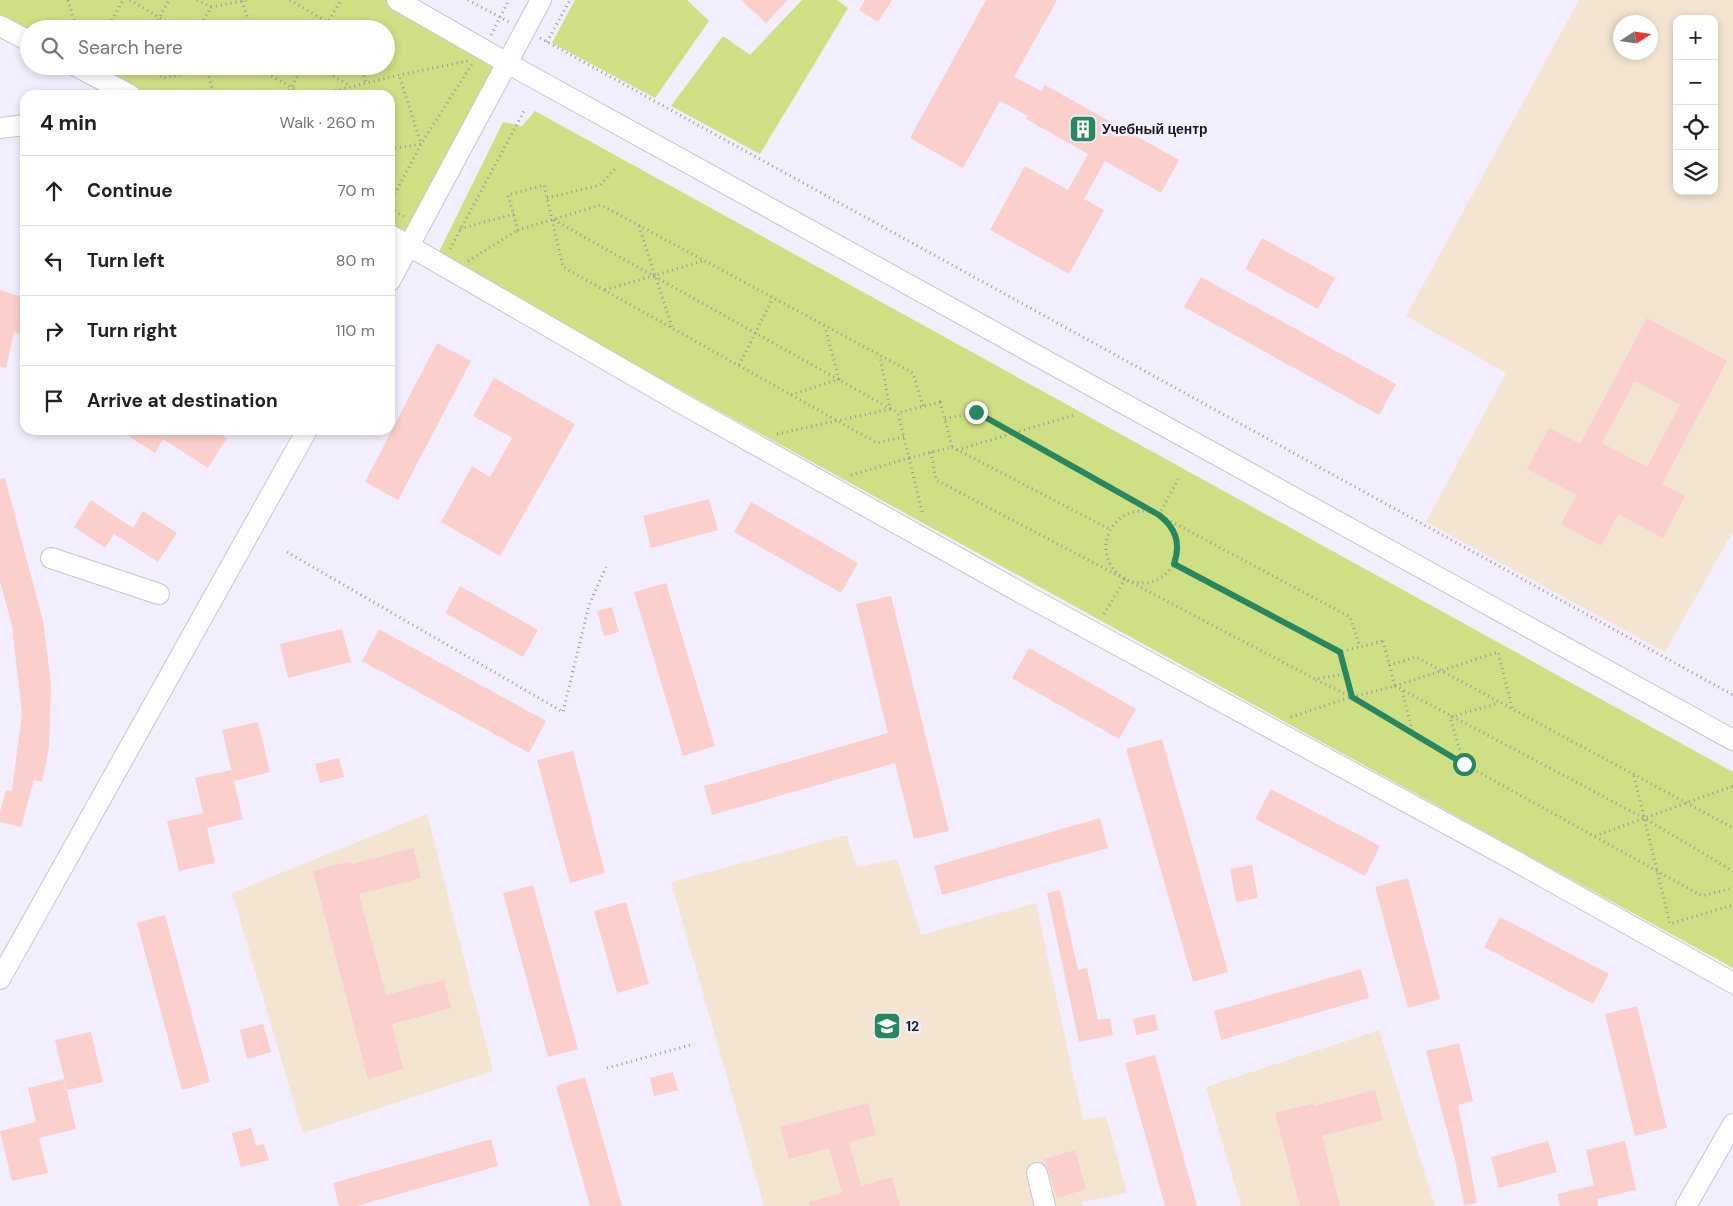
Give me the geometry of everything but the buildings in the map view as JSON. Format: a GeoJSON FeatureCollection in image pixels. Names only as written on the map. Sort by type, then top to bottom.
{"type":"FeatureCollection","features":[{"type":"Feature","properties":{"kind":"street"},"geometry":{"type":"LineString","coordinates":[[397,0],[507,63],[1733,740]]}},
{"type":"Feature","properties":{"kind":"street"},"geometry":{"type":"LineString","coordinates":[[395,272],[541,0]]}},
{"type":"Feature","properties":{"kind":"street"},"geometry":{"type":"LineString","coordinates":[[0,26],[20,36]]}},
{"type":"Feature","properties":{"kind":"street"},"geometry":{"type":"LineString","coordinates":[[93,75],[121,90]]}},
{"type":"Feature","properties":{"kind":"street"},"geometry":{"type":"LineString","coordinates":[[0,128],[20,126]]}},
{"type":"Feature","properties":{"kind":"street"},"geometry":{"type":"LineString","coordinates":[[395,238],[681,403],[1016,590],[1733,982]]}},
{"type":"Feature","properties":{"kind":"street"},"geometry":{"type":"LineString","coordinates":[[0,979],[304,435]]}},
{"type":"Feature","properties":{"kind":"street"},"geometry":{"type":"LineString","coordinates":[[51,558],[159,594]]}},
{"type":"Feature","properties":{"kind":"street"},"geometry":{"type":"LineString","coordinates":[[1686,1206],[1733,1124]]}},
{"type":"Feature","properties":{"kind":"street"},"geometry":{"type":"LineString","coordinates":[[1037,1173],[1045,1206]]}},
{"type":"Feature","properties":{"kind":"path"},"geometry":{"type":"LineString","coordinates":[[68,0],[74,20]]}},
{"type":"Feature","properties":{"kind":"path"},"geometry":{"type":"LineString","coordinates":[[112,20],[123,0]]}},
{"type":"Feature","properties":{"kind":"path"},"geometry":{"type":"LineString","coordinates":[[130,0],[165,20]]}},
{"type":"Feature","properties":{"kind":"path"},"geometry":{"type":"LineString","coordinates":[[158,20],[169,0]]}},
{"type":"Feature","properties":{"kind":"path"},"geometry":{"type":"LineString","coordinates":[[197,0],[211,7],[247,0]]}},
{"type":"Feature","properties":{"kind":"path"},"geometry":{"type":"LineString","coordinates":[[242,0],[248,20]]}},
{"type":"Feature","properties":{"kind":"path"},"geometry":{"type":"LineString","coordinates":[[290,0],[325,20]]}},
{"type":"Feature","properties":{"kind":"path"},"geometry":{"type":"LineString","coordinates":[[329,20],[341,0]]}},
{"type":"Feature","properties":{"kind":"path"},"geometry":{"type":"LineString","coordinates":[[468,0],[512,24]]}},
{"type":"Feature","properties":{"kind":"path"},"geometry":{"type":"LineString","coordinates":[[490,36],[509,0]]}},
{"type":"Feature","properties":{"kind":"path"},"geometry":{"type":"LineString","coordinates":[[547,42],[570,0]]}},
{"type":"Feature","properties":{"kind":"path"},"geometry":{"type":"LineString","coordinates":[[204,20],[211,7]]}},
{"type":"Feature","properties":{"kind":"path"},"geometry":{"type":"LineString","coordinates":[[537,37],[1733,695]]}},
{"type":"Feature","properties":{"kind":"path"},"geometry":{"type":"LineString","coordinates":[[338,90],[398,75],[460,62],[474,61],[420,144],[395,193]]}},
{"type":"Feature","properties":{"kind":"path"},"geometry":{"type":"LineString","coordinates":[[158,75],[163,78],[176,75]]}},
{"type":"Feature","properties":{"kind":"path"},"geometry":{"type":"LineString","coordinates":[[209,75],[213,90]]}},
{"type":"Feature","properties":{"kind":"path"},"geometry":{"type":"LineString","coordinates":[[270,75],[296,90]]}},
{"type":"Feature","properties":{"kind":"path"},"geometry":{"type":"LineString","coordinates":[[290,90],[298,75]]}},
{"type":"Feature","properties":{"kind":"path"},"geometry":{"type":"LineString","coordinates":[[331,75],[351,87]]}},
{"type":"Feature","properties":{"kind":"path"},"geometry":{"type":"LineString","coordinates":[[364,75],[366,83]]}},
{"type":"Feature","properties":{"kind":"path"},"geometry":{"type":"LineString","coordinates":[[398,75],[420,144]]}},
{"type":"Feature","properties":{"kind":"path"},"geometry":{"type":"LineString","coordinates":[[447,254],[526,109]]}},
{"type":"Feature","properties":{"kind":"path"},"geometry":{"type":"LineString","coordinates":[[395,148],[420,144]]}},
{"type":"Feature","properties":{"kind":"path"},"geometry":{"type":"LineString","coordinates":[[547,198],[600,185],[616,168]]}},
{"type":"Feature","properties":{"kind":"path"},"geometry":{"type":"LineString","coordinates":[[518,230],[508,195],[544,185],[563,267],[877,443],[904,437]]}},
{"type":"Feature","properties":{"kind":"path"},"geometry":{"type":"LineString","coordinates":[[465,263],[518,230],[600,205],[912,373],[923,406]]}},
{"type":"Feature","properties":{"kind":"path"},"geometry":{"type":"LineString","coordinates":[[395,212],[408,219]]}},
{"type":"Feature","properties":{"kind":"path"},"geometry":{"type":"LineString","coordinates":[[460,229],[514,214]]}},
{"type":"Feature","properties":{"kind":"path"},"geometry":{"type":"LineString","coordinates":[[553,220],[655,275],[898,413],[940,402],[952,447]]}},
{"type":"Feature","properties":{"kind":"path"},"geometry":{"type":"LineString","coordinates":[[638,225],[672,328]]}},
{"type":"Feature","properties":{"kind":"path"},"geometry":{"type":"LineString","coordinates":[[604,290],[704,261]]}},
{"type":"Feature","properties":{"kind":"path"},"geometry":{"type":"LineString","coordinates":[[739,365],[773,298]]}},
{"type":"Feature","properties":{"kind":"path"},"geometry":{"type":"LineString","coordinates":[[825,326],[839,379]]}},
{"type":"Feature","properties":{"kind":"path"},"geometry":{"type":"LineString","coordinates":[[880,356],[890,409]]}},
{"type":"Feature","properties":{"kind":"path"},"geometry":{"type":"LineString","coordinates":[[791,395],[839,379]]}},
{"type":"Feature","properties":{"kind":"path"},"geometry":{"type":"LineString","coordinates":[[777,434],[890,409]]}},
{"type":"Feature","properties":{"kind":"path"},"geometry":{"type":"LineString","coordinates":[[945,419],[976,412],[1159,515],[1350,617],[1360,647]]}},
{"type":"Feature","properties":{"kind":"path"},"geometry":{"type":"LineString","coordinates":[[898,413],[922,512]]}},
{"type":"Feature","properties":{"kind":"path"},"geometry":{"type":"LineString","coordinates":[[958,450],[1074,415]]}},
{"type":"Feature","properties":{"kind":"path"},"geometry":{"type":"LineString","coordinates":[[851,475],[952,447],[1111,530]]}},
{"type":"Feature","properties":{"kind":"path"},"geometry":{"type":"LineString","coordinates":[[931,452],[936,480],[1352,697],[1464,764],[1702,896],[1733,888]]}},
{"type":"Feature","properties":{"kind":"path"},"geometry":{"type":"LineString","coordinates":[[1159,515],[1178,479]]}},
{"type":"Feature","properties":{"kind":"path"},"geometry":{"type":"LineString","coordinates":[[1148,512],[1159,515],[1174,531],[1178,548],[1174,564],[1167,573],[1147,583],[1125,579],[1116,572],[1110,563],[1107,541],[1111,530],[1118,521],[1132,513],[1148,512]]}},
{"type":"Feature","properties":{"kind":"path"},"geometry":{"type":"LineString","coordinates":[[287,552],[563,712],[589,605],[606,567]]}},
{"type":"Feature","properties":{"kind":"path"},"geometry":{"type":"LineString","coordinates":[[1174,564],[1340,652],[1383,641],[1395,686],[1450,717],[1644,818],[1733,871]]}},
{"type":"Feature","properties":{"kind":"path"},"geometry":{"type":"LineString","coordinates":[[1104,614],[1125,579]]}},
{"type":"Feature","properties":{"kind":"path"},"geometry":{"type":"LineString","coordinates":[[1340,652],[1352,697]]}},
{"type":"Feature","properties":{"kind":"path"},"geometry":{"type":"LineString","coordinates":[[1291,717],[1352,697],[1395,686],[1498,652],[1512,709]]}},
{"type":"Feature","properties":{"kind":"path"},"geometry":{"type":"LineString","coordinates":[[1389,665],[1416,657],[1733,828]]}},
{"type":"Feature","properties":{"kind":"path"},"geometry":{"type":"LineString","coordinates":[[1315,679],[1346,674]]}},
{"type":"Feature","properties":{"kind":"path"},"geometry":{"type":"LineString","coordinates":[[1402,690],[1413,733]]}},
{"type":"Feature","properties":{"kind":"path"},"geometry":{"type":"LineString","coordinates":[[1450,717],[1500,702]]}},
{"type":"Feature","properties":{"kind":"path"},"geometry":{"type":"LineString","coordinates":[[1450,717],[1464,764]]}},
{"type":"Feature","properties":{"kind":"path"},"geometry":{"type":"LineString","coordinates":[[1634,775],[1670,924],[1733,905]]}},
{"type":"Feature","properties":{"kind":"path"},"geometry":{"type":"LineString","coordinates":[[1596,836],[1733,786]]}},
{"type":"Feature","properties":{"kind":"path"},"geometry":{"type":"LineString","coordinates":[[607,1068],[694,1044]]}},
{"type":"Feature","properties":{"kind":"shaded area"},"geometry":{"type":"Polygon","coordinates":[[[1579,0],[1733,0],[1733,531],[1665,652],[1426,522],[1506,373],[1406,316],[1579,0]]]}},
{"type":"Feature","properties":{"kind":"shaded area"},"geometry":{"type":"Polygon","coordinates":[[[427,814],[493,1071],[303,1133],[232,893],[427,814]]]}},
{"type":"Feature","properties":{"kind":"shaded area","name":"12"},"geometry":{"type":"Polygon","coordinates":[[[847,835],[856,867],[897,859],[921,935],[1036,903],[1083,1120],[1106,1116],[1127,1193],[1082,1202],[1083,1206],[764,1206],[671,882],[847,835]]]}},
{"type":"Feature","properties":{"kind":"shaded area"},"geometry":{"type":"Polygon","coordinates":[[[1379,1030],[1435,1206],[1241,1206],[1206,1087],[1379,1030]]]}},
{"type":"Feature","properties":{"kind":"green space"},"geometry":{"type":"Polygon","coordinates":[[[0,0],[397,0],[507,63],[410,246],[395,238],[395,90],[121,90],[93,75],[395,75],[395,20],[20,20],[20,36],[0,26],[0,0]]]}},
{"type":"Feature","properties":{"kind":"green space"},"geometry":{"type":"Polygon","coordinates":[[[575,0],[687,0],[709,21],[655,98],[552,43],[575,0]]]}},
{"type":"Feature","properties":{"kind":"green space"},"geometry":{"type":"Polygon","coordinates":[[[802,0],[837,0],[848,8],[760,154],[671,106],[723,36],[750,55],[802,0]]]}},
{"type":"Feature","properties":{"kind":"green space"},"geometry":{"type":"Polygon","coordinates":[[[535,111],[1733,772],[1733,968],[437,256],[503,122],[522,126],[535,111]]]}},
{"type":"Feature","properties":{"kind":"place","name":"Учебный центр"},"geometry":{"type":"Point","coordinates":[1083,129]}},
{"type":"Feature","properties":{"kind":"place","name":"12"},"geometry":{"type":"Point","coordinates":[887,1026]}},
{"type":"Feature","properties":{"kind":"route"},"geometry":{"type":"LineString","coordinates":[[976,412],[1159,515],[1168,522],[1178,542],[1178,553],[1174,564],[1340,652],[1352,697],[1464,764]]}}]}
